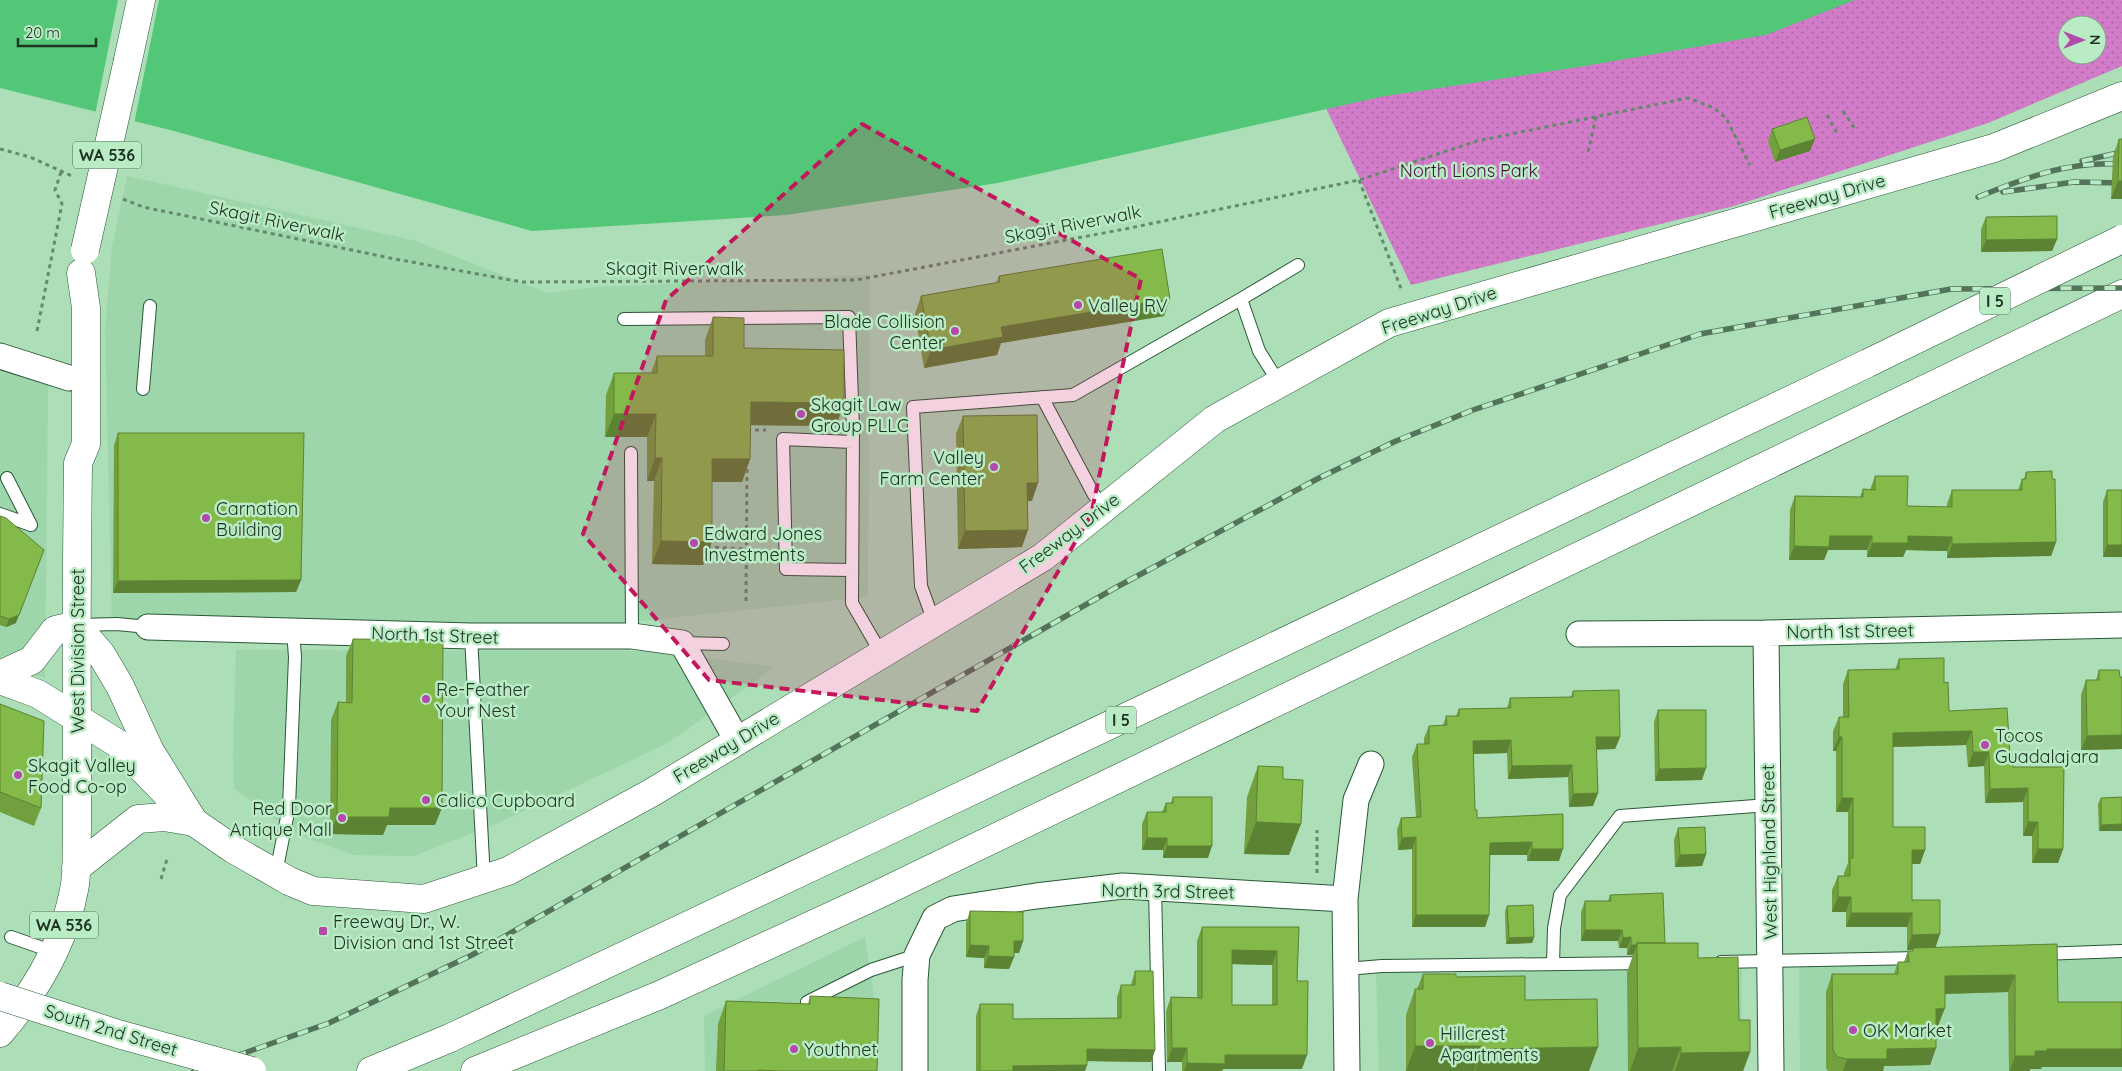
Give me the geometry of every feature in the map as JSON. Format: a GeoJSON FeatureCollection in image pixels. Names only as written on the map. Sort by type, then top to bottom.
{"type":"FeatureCollection","features":[{"type":"Feature","properties":{"kind":"main road","name":"West Division Street"},"geometry":{"type":"LineString","coordinates":[[78,463],[68,444],[70,306],[83,262],[141,0]]}},
{"type":"Feature","properties":{"kind":"main road","name":"Freeway Drive"},"geometry":{"type":"LineString","coordinates":[[0,680],[38,694],[117,743],[194,822],[233,849],[276,873],[313,891],[424,899],[508,871],[634,802],[1043,557],[1215,418],[1389,323],[1994,148],[2122,96]]}},
{"type":"Feature","properties":{"kind":"main road","name":"I 5"},"geometry":{"type":"LineString","coordinates":[[371,1071],[450,1038],[859,845],[1868,363],[2122,239]]}},
{"type":"Feature","properties":{"kind":"main road","name":"West Division Street"},"geometry":{"type":"LineString","coordinates":[[76,868],[78,463],[86,444],[86,308],[83,262]]}},
{"type":"Feature","properties":{"kind":"main road"},"geometry":{"type":"LineString","coordinates":[[475,1071],[660,995],[879,894],[2122,294]]}},
{"type":"Feature","properties":{"kind":"main road"},"geometry":{"type":"LineString","coordinates":[[0,675],[32,660],[55,630],[76,625],[100,654],[120,686],[150,751],[194,822]]}},
{"type":"Feature","properties":{"kind":"main road"},"geometry":{"type":"LineString","coordinates":[[76,868],[138,819],[164,816],[194,822]]}},
{"type":"Feature","properties":{"kind":"main road","name":"WA 536"},"geometry":{"type":"LineString","coordinates":[[0,1033],[22,1007],[41,978],[54,952],[62,933],[74,890],[76,868]]}},
{"type":"Feature","properties":{"kind":"main road","name":"South 2nd Street"},"geometry":{"type":"LineString","coordinates":[[0,996],[118,1034],[252,1071]]}},
{"type":"Feature","properties":{"kind":"street"},"geometry":{"type":"LineString","coordinates":[[0,356],[69,378]]}},
{"type":"Feature","properties":{"kind":"street","name":"North 1st Street"},"geometry":{"type":"LineString","coordinates":[[1579,634],[1766,633],[2122,625]]}},
{"type":"Feature","properties":{"kind":"street","name":"North 1st Street"},"geometry":{"type":"LineString","coordinates":[[148,627],[471,636],[632,636],[682,643]]}},
{"type":"Feature","properties":{"kind":"street","name":"West Highland Street"},"geometry":{"type":"LineString","coordinates":[[1766,633],[1771,1071]]}},
{"type":"Feature","properties":{"kind":"street"},"geometry":{"type":"LineString","coordinates":[[682,643],[737,740]]}},
{"type":"Feature","properties":{"kind":"street"},"geometry":{"type":"LineString","coordinates":[[1348,1071],[1345,899],[1356,800],[1371,764]]}},
{"type":"Feature","properties":{"kind":"street","name":"North 3rd Street"},"geometry":{"type":"LineString","coordinates":[[917,955],[935,918],[953,909],[1036,896],[1122,886],[1345,899]]}},
{"type":"Feature","properties":{"kind":"street"},"geometry":{"type":"LineString","coordinates":[[915,1071],[915,980],[917,955]]}},
{"type":"Feature","properties":{"kind":"lane"},"geometry":{"type":"LineString","coordinates":[[934,622],[921,586],[914,407],[1073,395],[1298,265]]}},
{"type":"Feature","properties":{"kind":"lane"},"geometry":{"type":"LineString","coordinates":[[1241,299],[1259,351],[1279,383]]}},
{"type":"Feature","properties":{"kind":"lane"},"geometry":{"type":"LineString","coordinates":[[143,389],[150,306]]}},
{"type":"Feature","properties":{"kind":"lane"},"geometry":{"type":"LineString","coordinates":[[624,319],[849,317],[852,442],[852,603],[881,653]]}},
{"type":"Feature","properties":{"kind":"lane"},"geometry":{"type":"LineString","coordinates":[[1042,397],[1094,495],[1105,507]]}},
{"type":"Feature","properties":{"kind":"lane"},"geometry":{"type":"LineString","coordinates":[[851,570],[786,569],[783,439],[852,442]]}},
{"type":"Feature","properties":{"kind":"lane"},"geometry":{"type":"LineString","coordinates":[[630,453],[632,636]]}},
{"type":"Feature","properties":{"kind":"lane"},"geometry":{"type":"LineString","coordinates":[[0,514],[31,526],[7,478]]}},
{"type":"Feature","properties":{"kind":"lane","name":"North 1st Street"},"geometry":{"type":"LineString","coordinates":[[76,625],[117,624],[148,627]]}},
{"type":"Feature","properties":{"kind":"lane"},"geometry":{"type":"LineString","coordinates":[[276,873],[289,807],[295,657],[293,631]]}},
{"type":"Feature","properties":{"kind":"lane"},"geometry":{"type":"LineString","coordinates":[[471,636],[484,879]]}},
{"type":"Feature","properties":{"kind":"lane"},"geometry":{"type":"LineString","coordinates":[[682,643],[723,644]]}},
{"type":"Feature","properties":{"kind":"lane"},"geometry":{"type":"LineString","coordinates":[[1553,964],[1554,928],[1560,895],[1620,816],[1769,805]]}},
{"type":"Feature","properties":{"kind":"lane"},"geometry":{"type":"LineString","coordinates":[[1155,888],[1159,1071]]}},
{"type":"Feature","properties":{"kind":"lane"},"geometry":{"type":"LineString","coordinates":[[11,936],[54,952]]}},
{"type":"Feature","properties":{"kind":"lane"},"geometry":{"type":"LineString","coordinates":[[2025,954],[2122,951]]}},
{"type":"Feature","properties":{"kind":"lane"},"geometry":{"type":"LineString","coordinates":[[807,1002],[871,970],[917,955]]}},
{"type":"Feature","properties":{"kind":"lane"},"geometry":{"type":"LineString","coordinates":[[1705,962],[1938,957]]}},
{"type":"Feature","properties":{"kind":"lane"},"geometry":{"type":"LineString","coordinates":[[1346,969],[1382,966],[1658,963]]}},
{"type":"Feature","properties":{"kind":"path","name":"Skagit Riverwalk"},"geometry":{"type":"LineString","coordinates":[[116,195],[143,207],[396,259],[522,282],[856,280],[1130,228],[1359,180],[1477,141],[1688,98],[1714,108],[1726,118],[1750,165]]}},
{"type":"Feature","properties":{"kind":"path"},"geometry":{"type":"LineString","coordinates":[[1843,111],[1855,130]]}},
{"type":"Feature","properties":{"kind":"path"},"geometry":{"type":"LineString","coordinates":[[1827,115],[1838,135]]}},
{"type":"Feature","properties":{"kind":"path"},"geometry":{"type":"LineString","coordinates":[[1588,152],[1596,117]]}},
{"type":"Feature","properties":{"kind":"path"},"geometry":{"type":"LineString","coordinates":[[0,149],[30,157],[79,179]]}},
{"type":"Feature","properties":{"kind":"path"},"geometry":{"type":"LineString","coordinates":[[37,331],[62,204],[55,190],[61,171]]}},
{"type":"Feature","properties":{"kind":"path"},"geometry":{"type":"LineString","coordinates":[[1359,180],[1404,294]]}},
{"type":"Feature","properties":{"kind":"path"},"geometry":{"type":"LineString","coordinates":[[703,547],[746,548]]}},
{"type":"Feature","properties":{"kind":"path"},"geometry":{"type":"LineString","coordinates":[[116,792],[121,787]]}},
{"type":"Feature","properties":{"kind":"path"},"geometry":{"type":"LineString","coordinates":[[107,789],[116,792],[119,798]]}},
{"type":"Feature","properties":{"kind":"path"},"geometry":{"type":"LineString","coordinates":[[1316,881],[1317,830]]}},
{"type":"Feature","properties":{"kind":"path"},"geometry":{"type":"LineString","coordinates":[[161,879],[167,859]]}},
{"type":"Feature","properties":{"kind":"highlighted area"},"geometry":{"type":"Polygon","coordinates":[[[862,124],[1141,279],[1091,515],[977,711],[709,680],[583,534],[666,300],[862,124]]]}},
{"type":"Feature","properties":{"kind":"shaded area"},"geometry":{"type":"Polygon","coordinates":[[[0,0],[1855,0],[1766,35],[1579,67],[1380,97],[998,183],[786,215],[532,231],[174,131],[0,88],[0,0]]]}},
{"type":"Feature","properties":{"kind":"shaded area"},"geometry":{"type":"Polygon","coordinates":[[[127,176],[416,241],[547,293],[597,287],[870,275],[868,597],[576,628],[112,626],[105,330],[112,247],[127,176]]]}},
{"type":"Feature","properties":{"kind":"shaded area"},"geometry":{"type":"Polygon","coordinates":[[[0,367],[48,385],[45,678],[0,661],[0,367]]]}},
{"type":"Feature","properties":{"kind":"shaded area"},"geometry":{"type":"Polygon","coordinates":[[[236,650],[652,651],[775,667],[666,744],[498,823],[414,856],[354,855],[298,835],[234,789],[233,752],[236,650]]]}},
{"type":"Feature","properties":{"kind":"shaded area"},"geometry":{"type":"Polygon","coordinates":[[[865,937],[875,1003],[872,1071],[705,1071],[704,1016],[865,937]]]}},
{"type":"Feature","properties":{"kind":"shaded area"},"geometry":{"type":"Polygon","coordinates":[[[2122,955],[2122,1071],[1800,1071],[1799,965],[2122,955]]]}},
{"type":"Feature","properties":{"kind":"shaded area"},"geometry":{"type":"Polygon","coordinates":[[[1742,961],[1741,1071],[1379,1071],[1376,971],[1742,961]]]}},
{"type":"Feature","properties":{"kind":"green space","name":"North Lions Park"},"geometry":{"type":"Polygon","coordinates":[[[1816,0],[2122,0],[2122,66],[1988,123],[1734,206],[1411,285],[1321,98],[1816,0]]]}},
{"type":"Feature","properties":{"kind":"pier"},"geometry":{"type":"Polygon","coordinates":[[[118,0],[159,0],[134,124],[95,115],[118,0]]]}},
{"type":"Feature","properties":{"kind":"building"},"geometry":{"type":"Polygon","coordinates":[[[1807,117],[1815,139],[1780,150],[1772,129],[1807,117]]]}},
{"type":"Feature","properties":{"kind":"building"},"geometry":{"type":"Polygon","coordinates":[[[2119,139],[2122,139],[2122,181],[2118,181],[2119,139]]]}},
{"type":"Feature","properties":{"kind":"building"},"geometry":{"type":"Polygon","coordinates":[[[2057,216],[2057,239],[1986,240],[1986,217],[2057,216]]]}},
{"type":"Feature","properties":{"kind":"building"},"geometry":{"type":"Polygon","coordinates":[[[1162,249],[1170,299],[1001,327],[1003,337],[931,350],[921,296],[1000,282],[999,276],[1162,249]]]}},
{"type":"Feature","properties":{"kind":"building"},"geometry":{"type":"Polygon","coordinates":[[[713,317],[744,318],[744,348],[844,350],[844,403],[751,402],[750,459],[712,459],[712,542],[661,541],[662,458],[655,458],[656,414],[614,414],[614,373],[657,373],[657,356],[713,356],[713,317]]]}},
{"type":"Feature","properties":{"kind":"building","name":"Valley Farm Center"},"geometry":{"type":"Polygon","coordinates":[[[1037,415],[1038,483],[1027,483],[1028,530],[965,531],[963,416],[1037,415]]]}},
{"type":"Feature","properties":{"kind":"building","name":"Carnation Building"},"geometry":{"type":"Polygon","coordinates":[[[118,433],[304,433],[301,580],[118,581],[118,433]]]}},
{"type":"Feature","properties":{"kind":"building"},"geometry":{"type":"Polygon","coordinates":[[[2052,471],[2052,479],[2055,479],[2056,542],[1952,544],[1952,537],[1908,536],[1908,543],[1872,543],[1872,536],[1830,536],[1829,547],[1794,546],[1795,496],[1863,497],[1863,489],[1875,490],[1875,476],[1908,476],[1907,506],[1952,507],[1952,490],[2022,490],[2022,479],[2026,479],[2026,472],[2052,471]]]}},
{"type":"Feature","properties":{"kind":"building"},"geometry":{"type":"Polygon","coordinates":[[[2107,490],[2122,490],[2122,545],[2107,545],[2107,490]]]}},
{"type":"Feature","properties":{"kind":"building"},"geometry":{"type":"Polygon","coordinates":[[[0,516],[6,518],[44,550],[19,615],[9,619],[0,616],[0,516]]]}},
{"type":"Feature","properties":{"kind":"building"},"geometry":{"type":"Polygon","coordinates":[[[353,639],[443,640],[442,808],[390,808],[389,817],[337,817],[338,702],[352,703],[353,639]]]}},
{"type":"Feature","properties":{"kind":"building"},"geometry":{"type":"Polygon","coordinates":[[[1944,658],[1944,683],[1948,682],[1949,711],[2007,708],[2010,754],[2013,754],[2013,767],[2064,767],[2063,849],[2038,849],[2038,822],[2028,822],[2028,788],[1990,789],[1989,752],[1973,752],[1972,731],[1893,733],[1893,827],[1925,827],[1925,850],[1912,850],[1912,900],[1940,900],[1940,934],[1912,935],[1912,913],[1851,913],[1851,897],[1838,897],[1838,876],[1850,876],[1850,858],[1853,858],[1853,798],[1842,798],[1842,737],[1839,737],[1839,717],[1849,717],[1848,670],[1899,669],[1899,659],[1944,658]]]}},
{"type":"Feature","properties":{"kind":"building"},"geometry":{"type":"Polygon","coordinates":[[[2099,670],[2119,670],[2120,677],[2122,677],[2122,735],[2087,736],[2086,680],[2099,680],[2099,670]]]}},
{"type":"Feature","properties":{"kind":"building"},"geometry":{"type":"Polygon","coordinates":[[[1619,690],[1620,737],[1596,737],[1598,793],[1573,794],[1572,765],[1512,766],[1511,740],[1473,741],[1475,810],[1477,810],[1477,818],[1563,814],[1563,849],[1532,849],[1532,842],[1490,843],[1489,915],[1416,915],[1416,837],[1402,838],[1401,818],[1421,817],[1417,744],[1429,744],[1429,726],[1447,725],[1446,716],[1459,716],[1459,709],[1511,708],[1510,698],[1573,697],[1573,691],[1619,690]]]}},
{"type":"Feature","properties":{"kind":"building","name":"Skagit Valley Food Co-op"},"geometry":{"type":"Polygon","coordinates":[[[0,704],[44,721],[41,808],[0,792],[0,704]]]}},
{"type":"Feature","properties":{"kind":"building"},"geometry":{"type":"Polygon","coordinates":[[[1658,710],[1706,710],[1706,768],[1659,769],[1658,710]]]}},
{"type":"Feature","properties":{"kind":"building"},"geometry":{"type":"Polygon","coordinates":[[[1258,766],[1283,767],[1283,779],[1303,780],[1301,824],[1256,822],[1258,766]]]}},
{"type":"Feature","properties":{"kind":"building"},"geometry":{"type":"Polygon","coordinates":[[[1173,797],[1212,797],[1212,846],[1167,846],[1167,838],[1147,838],[1147,812],[1166,812],[1166,803],[1173,803],[1173,797]]]}},
{"type":"Feature","properties":{"kind":"building"},"geometry":{"type":"Polygon","coordinates":[[[2122,797],[2122,824],[2101,825],[2101,798],[2122,797]]]}},
{"type":"Feature","properties":{"kind":"building"},"geometry":{"type":"Polygon","coordinates":[[[1705,827],[1706,854],[1680,855],[1678,828],[1705,827]]]}},
{"type":"Feature","properties":{"kind":"building"},"geometry":{"type":"Polygon","coordinates":[[[1663,893],[1665,943],[1637,943],[1637,945],[1631,945],[1631,937],[1623,938],[1622,930],[1585,930],[1585,901],[1611,901],[1610,895],[1663,893]]]}},
{"type":"Feature","properties":{"kind":"building"},"geometry":{"type":"Polygon","coordinates":[[[1533,905],[1534,937],[1509,938],[1507,906],[1533,905]]]}},
{"type":"Feature","properties":{"kind":"building"},"geometry":{"type":"Polygon","coordinates":[[[970,911],[1023,912],[1023,941],[1014,941],[1014,957],[988,956],[989,946],[970,945],[970,911]]]}},
{"type":"Feature","properties":{"kind":"building"},"geometry":{"type":"Polygon","coordinates":[[[1202,927],[1299,927],[1297,981],[1308,981],[1307,1055],[1225,1055],[1225,1064],[1187,1063],[1187,1048],[1172,1048],[1171,997],[1202,998],[1202,927]],[[1232,950],[1232,1005],[1277,1005],[1277,951],[1232,950]]]}},
{"type":"Feature","properties":{"kind":"building"},"geometry":{"type":"Polygon","coordinates":[[[1637,943],[1698,943],[1698,958],[1738,957],[1739,1020],[1750,1020],[1750,1052],[1681,1053],[1681,1047],[1638,1048],[1637,943]]]}},
{"type":"Feature","properties":{"kind":"building"},"geometry":{"type":"Polygon","coordinates":[[[2057,944],[2058,1002],[2122,1002],[2122,1049],[2047,1049],[2047,1051],[2035,1051],[2035,1056],[2015,1056],[2015,975],[1945,976],[1945,1008],[1936,1009],[1936,1048],[1887,1049],[1887,1059],[1847,1059],[1837,1057],[1833,1050],[1832,974],[1898,974],[1898,962],[1909,962],[1908,951],[1913,951],[1913,948],[2057,944]]]}},
{"type":"Feature","properties":{"kind":"building"},"geometry":{"type":"Polygon","coordinates":[[[1135,971],[1153,971],[1155,1050],[1087,1049],[1087,1065],[1013,1066],[1013,1071],[980,1071],[980,1004],[1013,1004],[1013,1019],[1121,1018],[1121,985],[1135,985],[1135,971]]]}},
{"type":"Feature","properties":{"kind":"building"},"geometry":{"type":"Polygon","coordinates":[[[1423,974],[1456,974],[1456,977],[1525,976],[1525,1000],[1597,999],[1598,1047],[1483,1049],[1483,1046],[1415,1046],[1415,989],[1423,989],[1423,974]]]}},
{"type":"Feature","properties":{"kind":"building","name":"Youthnet"},"geometry":{"type":"Polygon","coordinates":[[[810,996],[879,999],[877,1071],[724,1071],[726,1001],[810,1004],[810,996]]]}},
{"type":"Feature","properties":{"kind":"railway"},"geometry":{"type":"LineString","coordinates":[[2082,161],[2122,152]]}},
{"type":"Feature","properties":{"kind":"railway"},"geometry":{"type":"LineString","coordinates":[[1978,197],[2031,177],[2065,168],[2083,165],[2122,164]]}},
{"type":"Feature","properties":{"kind":"railway"},"geometry":{"type":"LineString","coordinates":[[2003,192],[2074,182],[2122,183]]}},
{"type":"Feature","properties":{"kind":"railway"},"geometry":{"type":"LineString","coordinates":[[194,1071],[329,1023],[472,955],[1115,588],[1319,478],[1396,441],[1473,410],[1700,334],[1951,289],[2122,288]]}},
{"type":"Feature","properties":{"kind":"place","name":"Valley RV"},"geometry":{"type":"Point","coordinates":[1078,305]}},
{"type":"Feature","properties":{"kind":"place","name":"Blade Collision Center"},"geometry":{"type":"Point","coordinates":[955,331]}},
{"type":"Feature","properties":{"kind":"place","name":"Skagit Law Group PLLC"},"geometry":{"type":"Point","coordinates":[801,414]}},
{"type":"Feature","properties":{"kind":"place","name":"Valley Farm Center"},"geometry":{"type":"Point","coordinates":[994,467]}},
{"type":"Feature","properties":{"kind":"place","name":"Carnation Building"},"geometry":{"type":"Point","coordinates":[206,518]}},
{"type":"Feature","properties":{"kind":"place","name":"Edward Jones Investments"},"geometry":{"type":"Point","coordinates":[694,543]}},
{"type":"Feature","properties":{"kind":"place","name":"Re-Feather Your Nest"},"geometry":{"type":"Point","coordinates":[426,699]}},
{"type":"Feature","properties":{"kind":"place","name":"Tocos Guadalajara"},"geometry":{"type":"Point","coordinates":[1985,745]}},
{"type":"Feature","properties":{"kind":"place","name":"Skagit Valley Food Co-op"},"geometry":{"type":"Point","coordinates":[18,775]}},
{"type":"Feature","properties":{"kind":"place","name":"Calico Cupboard"},"geometry":{"type":"Point","coordinates":[426,800]}},
{"type":"Feature","properties":{"kind":"place","name":"Red Door Antique Mall"},"geometry":{"type":"Point","coordinates":[342,818]}},
{"type":"Feature","properties":{"kind":"place","name":"Freeway Dr., W. Division and 1st Street"},"geometry":{"type":"Point","coordinates":[323,931]}},
{"type":"Feature","properties":{"kind":"place","name":"OK Market"},"geometry":{"type":"Point","coordinates":[1853,1030]}},
{"type":"Feature","properties":{"kind":"place","name":"Hillcrest Apartments"},"geometry":{"type":"Point","coordinates":[1430,1043]}},
{"type":"Feature","properties":{"kind":"place","name":"Youthnet"},"geometry":{"type":"Point","coordinates":[794,1049]}}]}
